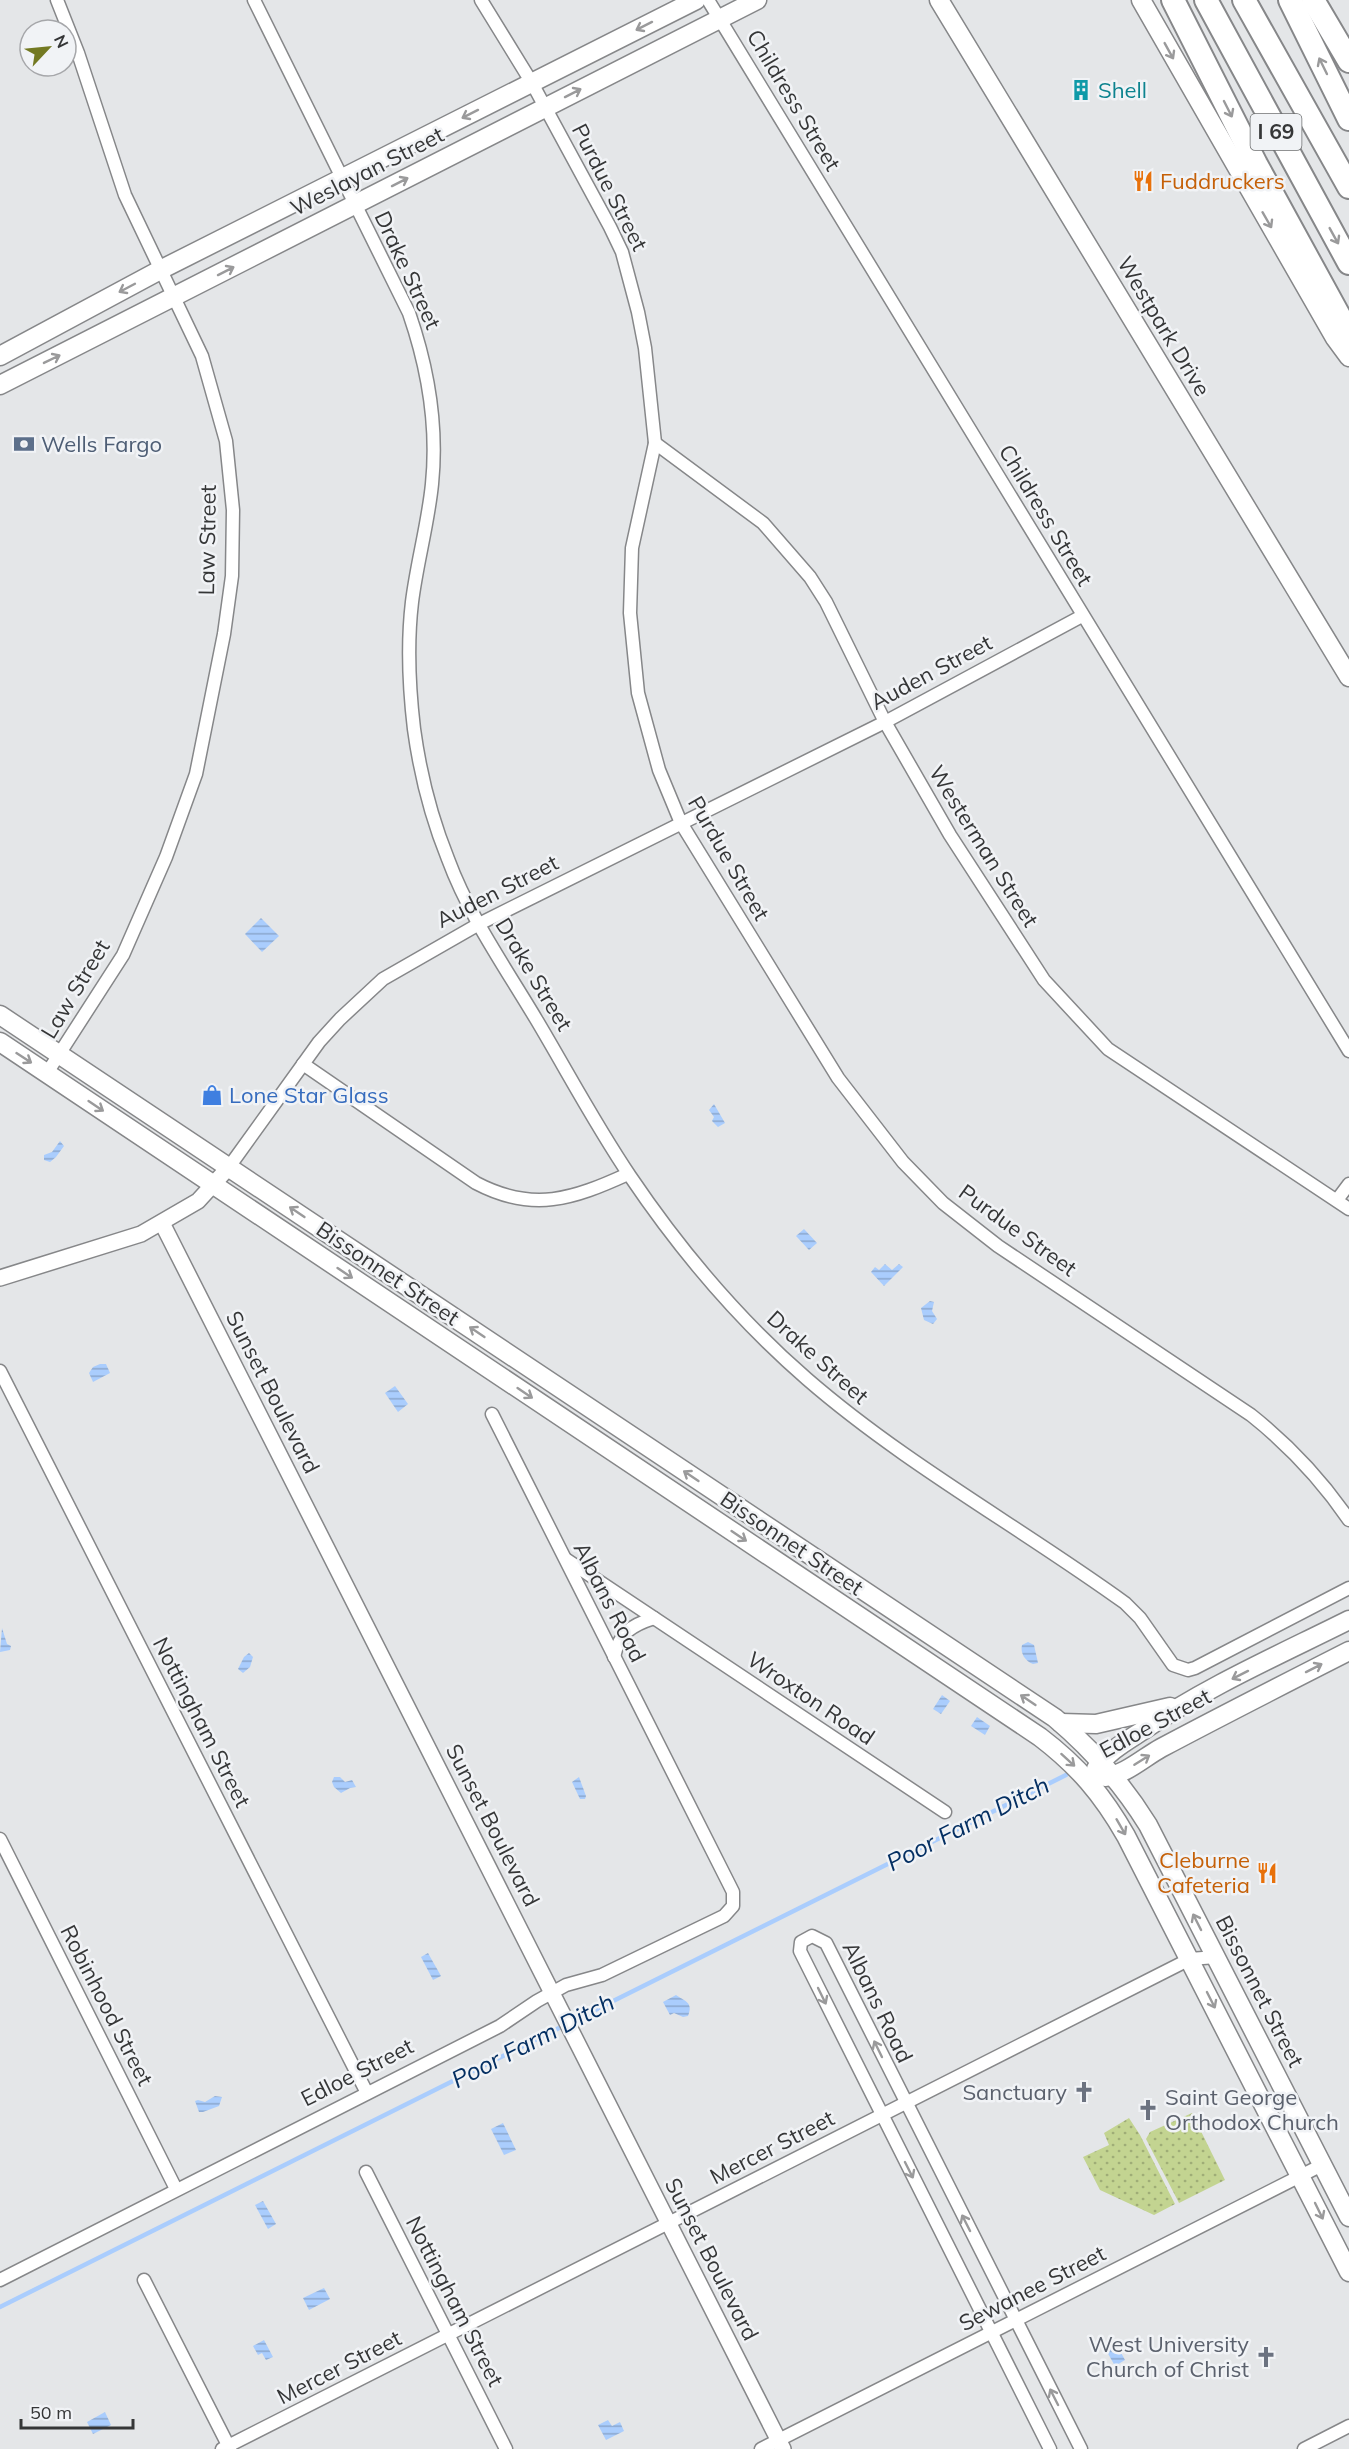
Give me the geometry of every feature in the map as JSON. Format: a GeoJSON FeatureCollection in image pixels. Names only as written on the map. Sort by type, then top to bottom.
{"type":"FeatureCollection","features":[{"type":"Feature","properties":{"kind":"highway"},"geometry":{"type":"LineString","coordinates":[[1173,0],[1256,164],[1349,334]]}},
{"type":"Feature","properties":{"kind":"highway","name":"I 69"},"geometry":{"type":"LineString","coordinates":[[1206,0],[1349,263]]}},
{"type":"Feature","properties":{"kind":"highway"},"geometry":{"type":"LineString","coordinates":[[1244,0],[1349,187]]}},
{"type":"Feature","properties":{"kind":"highway"},"geometry":{"type":"LineString","coordinates":[[1290,0],[1349,118]]}},
{"type":"Feature","properties":{"kind":"highway"},"geometry":{"type":"LineString","coordinates":[[1313,0],[1349,61]]}},
{"type":"Feature","properties":{"kind":"main road","name":"Weslayan Street"},"geometry":{"type":"LineString","coordinates":[[0,356],[162,269],[696,0]]}},
{"type":"Feature","properties":{"kind":"main road","name":"Weslayan Street"},"geometry":{"type":"LineString","coordinates":[[0,386],[757,0]]}},
{"type":"Feature","properties":{"kind":"main road","name":"Westpark Drive"},"geometry":{"type":"LineString","coordinates":[[939,0],[1349,677]]}},
{"type":"Feature","properties":{"kind":"main road"},"geometry":{"type":"LineString","coordinates":[[1141,0],[1329,328],[1349,357]]}},
{"type":"Feature","properties":{"kind":"main road","name":"Bissonnet Street"},"geometry":{"type":"LineString","coordinates":[[0,1015],[1060,1723],[1101,1760],[1115,1776],[1148,1825],[1349,2217]]}},
{"type":"Feature","properties":{"kind":"main road","name":"Bissonnet Street"},"geometry":{"type":"LineString","coordinates":[[0,1042],[1066,1756],[1088,1779],[1126,1836],[1349,2272]]}},
{"type":"Feature","properties":{"kind":"main road"},"geometry":{"type":"LineString","coordinates":[[501,1377],[514,1357]]}},
{"type":"Feature","properties":{"kind":"main road"},"geometry":{"type":"LineString","coordinates":[[814,1586],[828,1567]]}},
{"type":"Feature","properties":{"kind":"main road","name":"Edloe Street"},"geometry":{"type":"LineString","coordinates":[[1088,1779],[1101,1760],[1180,1705],[1349,1620]]}},
{"type":"Feature","properties":{"kind":"main road","name":"Edloe Street"},"geometry":{"type":"LineString","coordinates":[[1088,1779],[1115,1776],[1210,1721],[1349,1651]]}},
{"type":"Feature","properties":{"kind":"main road","name":"Edloe Street"},"geometry":{"type":"LineString","coordinates":[[1060,1723],[1096,1724],[1180,1705]]}},
{"type":"Feature","properties":{"kind":"street","name":"Law Street"},"geometry":{"type":"LineString","coordinates":[[48,1073],[123,955],[166,857],[196,774],[224,634],[232,576],[233,510],[226,441],[202,356],[125,195],[78,53],[57,0]]}},
{"type":"Feature","properties":{"kind":"street","name":"Drake Street"},"geometry":{"type":"LineString","coordinates":[[254,0],[408,313],[426,366],[432,408],[432,482],[412,601],[409,643],[411,691],[422,778],[435,824],[448,862],[479,924],[628,1174],[673,1236],[712,1284],[758,1333],[805,1378],[892,1446],[1125,1603],[1140,1618],[1173,1665],[1188,1670]]}},
{"type":"Feature","properties":{"kind":"street","name":"Purdue Street"},"geometry":{"type":"LineString","coordinates":[[481,0],[532,83],[622,252],[633,290],[645,348],[654,443],[632,548],[630,613],[638,693],[658,770],[681,823],[838,1078],[903,1162],[943,1203],[998,1246],[1251,1414],[1309,1467],[1328,1488],[1349,1520]]}},
{"type":"Feature","properties":{"kind":"street","name":"Childress Street"},"geometry":{"type":"LineString","coordinates":[[708,0],[1349,1051]]}},
{"type":"Feature","properties":{"kind":"street","name":"Westerman Street"},"geometry":{"type":"LineString","coordinates":[[654,443],[763,523],[810,577],[826,603],[885,722],[950,835],[1044,980],[1108,1049],[1349,1209]]}},
{"type":"Feature","properties":{"kind":"street","name":"Auden Street"},"geometry":{"type":"LineString","coordinates":[[0,1278],[141,1234],[198,1201],[229,1167],[303,1064],[340,1019],[384,979],[479,924],[885,722],[1082,616]]}},
{"type":"Feature","properties":{"kind":"street"},"geometry":{"type":"LineString","coordinates":[[303,1064],[476,1183],[496,1194],[541,1200],[560,1199],[584,1194],[628,1174]]}},
{"type":"Feature","properties":{"kind":"street"},"geometry":{"type":"LineString","coordinates":[[1337,1200],[1349,1184]]}},
{"type":"Feature","properties":{"kind":"street","name":"Sunset Boulevard"},"geometry":{"type":"LineString","coordinates":[[162,1223],[780,2445]]}},
{"type":"Feature","properties":{"kind":"street","name":"Nottingham Street"},"geometry":{"type":"LineString","coordinates":[[0,1371],[367,2093]]}},
{"type":"Feature","properties":{"kind":"street","name":"Albans Road"},"geometry":{"type":"LineString","coordinates":[[492,1414],[733,1892],[733,1906]]}},
{"type":"Feature","properties":{"kind":"street","name":"Wroxton Road"},"geometry":{"type":"LineString","coordinates":[[564,1558],[945,1812]]}},
{"type":"Feature","properties":{"kind":"street","name":"Edloe Street"},"geometry":{"type":"LineString","coordinates":[[1188,1670],[1349,1588]]}},
{"type":"Feature","properties":{"kind":"street"},"geometry":{"type":"LineString","coordinates":[[614,1657],[622,1634],[631,1627],[654,1618]]}},
{"type":"Feature","properties":{"kind":"street","name":"Robinhood Street"},"geometry":{"type":"LineString","coordinates":[[0,1839],[176,2189]]}},
{"type":"Feature","properties":{"kind":"street","name":"Edloe Street"},"geometry":{"type":"LineString","coordinates":[[0,2280],[500,2026],[552,1992],[566,1985],[602,1975],[724,1916],[733,1906]]}},
{"type":"Feature","properties":{"kind":"street","name":"Albans Road"},"geometry":{"type":"LineString","coordinates":[[1050,2449],[800,1952],[801,1942],[812,1936],[826,1943],[1081,2449]]}},
{"type":"Feature","properties":{"kind":"street","name":"Mercer Street"},"geometry":{"type":"LineString","coordinates":[[227,2448],[1190,1959],[1215,1957]]}},
{"type":"Feature","properties":{"kind":"street","name":"Sewanee Street"},"geometry":{"type":"LineString","coordinates":[[760,2449],[780,2445],[991,2332],[1322,2165]]}},
{"type":"Feature","properties":{"kind":"street","name":"Nottingham Street"},"geometry":{"type":"LineString","coordinates":[[366,2172],[506,2449]]}},
{"type":"Feature","properties":{"kind":"street"},"geometry":{"type":"LineString","coordinates":[[144,2280],[227,2448]]}},
{"type":"Feature","properties":{"kind":"street"},"geometry":{"type":"LineString","coordinates":[[1304,2449],[1349,2426]]}},
{"type":"Feature","properties":{"kind":"green space"},"geometry":{"type":"Polygon","coordinates":[[[1192,2113],[1225,2180],[1179,2203],[1146,2139],[1150,2132],[1192,2113]]]}},
{"type":"Feature","properties":{"kind":"green space"},"geometry":{"type":"Polygon","coordinates":[[[1129,2118],[1175,2204],[1154,2215],[1100,2190],[1083,2157],[1109,2145],[1104,2133],[1129,2118]]]}},
{"type":"Feature","properties":{"kind":"water"},"geometry":{"type":"Polygon","coordinates":[[[261,918],[279,936],[262,952],[245,934],[261,918]]]}},
{"type":"Feature","properties":{"kind":"water"},"geometry":{"type":"Polygon","coordinates":[[[714,1104],[725,1123],[718,1127],[712,1121],[714,1117],[709,1110],[714,1104]]]}},
{"type":"Feature","properties":{"kind":"water"},"geometry":{"type":"Polygon","coordinates":[[[60,1141],[64,1146],[56,1157],[50,1162],[44,1160],[44,1155],[52,1152],[60,1141]]]}},
{"type":"Feature","properties":{"kind":"water"},"geometry":{"type":"Polygon","coordinates":[[[804,1229],[817,1243],[809,1250],[796,1236],[804,1229]]]}},
{"type":"Feature","properties":{"kind":"water"},"geometry":{"type":"Polygon","coordinates":[[[885,1264],[892,1270],[899,1264],[903,1267],[884,1286],[871,1272],[875,1267],[879,1270],[885,1264]]]}},
{"type":"Feature","properties":{"kind":"water"},"geometry":{"type":"Polygon","coordinates":[[[930,1301],[934,1302],[932,1311],[937,1319],[933,1324],[924,1320],[921,1308],[930,1301]]]}},
{"type":"Feature","properties":{"kind":"water"},"geometry":{"type":"Polygon","coordinates":[[[106,1364],[110,1373],[93,1382],[89,1373],[93,1367],[106,1364]]]}},
{"type":"Feature","properties":{"kind":"water"},"geometry":{"type":"Polygon","coordinates":[[[395,1386],[408,1404],[398,1412],[385,1393],[395,1386]]]}},
{"type":"Feature","properties":{"kind":"water"},"geometry":{"type":"Polygon","coordinates":[[[2,1628],[7,1644],[11,1646],[10,1650],[0,1652],[2,1628]]]}},
{"type":"Feature","properties":{"kind":"water"},"geometry":{"type":"Polygon","coordinates":[[[1028,1642],[1034,1645],[1038,1663],[1030,1663],[1022,1654],[1022,1645],[1028,1642]]]}},
{"type":"Feature","properties":{"kind":"water"},"geometry":{"type":"Polygon","coordinates":[[[249,1653],[253,1657],[250,1667],[243,1673],[238,1669],[244,1657],[249,1653]]]}},
{"type":"Feature","properties":{"kind":"water"},"geometry":{"type":"Polygon","coordinates":[[[942,1695],[950,1701],[941,1714],[933,1709],[942,1695]]]}},
{"type":"Feature","properties":{"kind":"water"},"geometry":{"type":"Polygon","coordinates":[[[977,1717],[990,1726],[985,1735],[971,1726],[977,1717]]]}},
{"type":"Feature","properties":{"kind":"water"},"geometry":{"type":"Polygon","coordinates":[[[334,1777],[340,1777],[345,1782],[352,1780],[356,1787],[341,1793],[334,1787],[332,1782],[334,1777]]]}},
{"type":"Feature","properties":{"kind":"water"},"geometry":{"type":"Polygon","coordinates":[[[579,1777],[585,1799],[580,1799],[572,1782],[579,1777]]]}},
{"type":"Feature","properties":{"kind":"water"},"geometry":{"type":"Polygon","coordinates":[[[428,1953],[441,1976],[433,1980],[421,1957],[428,1953]]]}},
{"type":"Feature","properties":{"kind":"water"},"geometry":{"type":"Polygon","coordinates":[[[676,1995],[689,2005],[688,2016],[683,2017],[674,2013],[670,2015],[663,2002],[676,1995]]]}},
{"type":"Feature","properties":{"kind":"water"},"geometry":{"type":"Polygon","coordinates":[[[215,2096],[222,2097],[219,2106],[199,2112],[195,2101],[205,2102],[215,2096]]]}},
{"type":"Feature","properties":{"kind":"water"},"geometry":{"type":"Polygon","coordinates":[[[503,2123],[516,2150],[504,2155],[491,2129],[503,2123]]]}},
{"type":"Feature","properties":{"kind":"water"},"geometry":{"type":"Polygon","coordinates":[[[263,2201],[276,2224],[268,2229],[255,2205],[263,2201]]]}},
{"type":"Feature","properties":{"kind":"water"},"geometry":{"type":"Polygon","coordinates":[[[324,2288],[330,2299],[309,2310],[303,2298],[324,2288]]]}},
{"type":"Feature","properties":{"kind":"water"},"geometry":{"type":"Polygon","coordinates":[[[1113,2338],[1125,2360],[1115,2366],[1106,2350],[1109,2348],[1106,2342],[1113,2338]]]}},
{"type":"Feature","properties":{"kind":"water"},"geometry":{"type":"Polygon","coordinates":[[[264,2340],[273,2357],[266,2360],[262,2353],[258,2355],[253,2346],[264,2340]]]}},
{"type":"Feature","properties":{"kind":"water"},"geometry":{"type":"Polygon","coordinates":[[[105,2412],[111,2425],[93,2434],[87,2422],[105,2412]]]}},
{"type":"Feature","properties":{"kind":"water"},"geometry":{"type":"Polygon","coordinates":[[[608,2420],[612,2426],[620,2422],[624,2431],[606,2440],[598,2425],[608,2420]]]}},
{"type":"Feature","properties":{"kind":"waterway","name":"Poor Farm Ditch"},"geometry":{"type":"LineString","coordinates":[[0,2307],[1066,1775]]}},
{"type":"Feature","properties":{"kind":"place","name":"Shell"},"geometry":{"type":"Point","coordinates":[1081,90]}},
{"type":"Feature","properties":{"kind":"place","name":"Fuddruckers"},"geometry":{"type":"Point","coordinates":[1143,181]}},
{"type":"Feature","properties":{"kind":"place","name":"Wells Fargo"},"geometry":{"type":"Point","coordinates":[24,444]}},
{"type":"Feature","properties":{"kind":"place","name":"Lone Star Glass"},"geometry":{"type":"Point","coordinates":[212,1095]}},
{"type":"Feature","properties":{"kind":"place","name":"Cleburne Cafeteria"},"geometry":{"type":"Point","coordinates":[1267,1873]}},
{"type":"Feature","properties":{"kind":"place","name":"Sanctuary"},"geometry":{"type":"Point","coordinates":[1084,2092]}},
{"type":"Feature","properties":{"kind":"place","name":"Saint George Orthodox Church"},"geometry":{"type":"Point","coordinates":[1148,2110]}},
{"type":"Feature","properties":{"kind":"place","name":"West University Church of Christ"},"geometry":{"type":"Point","coordinates":[1266,2357]}}]}
